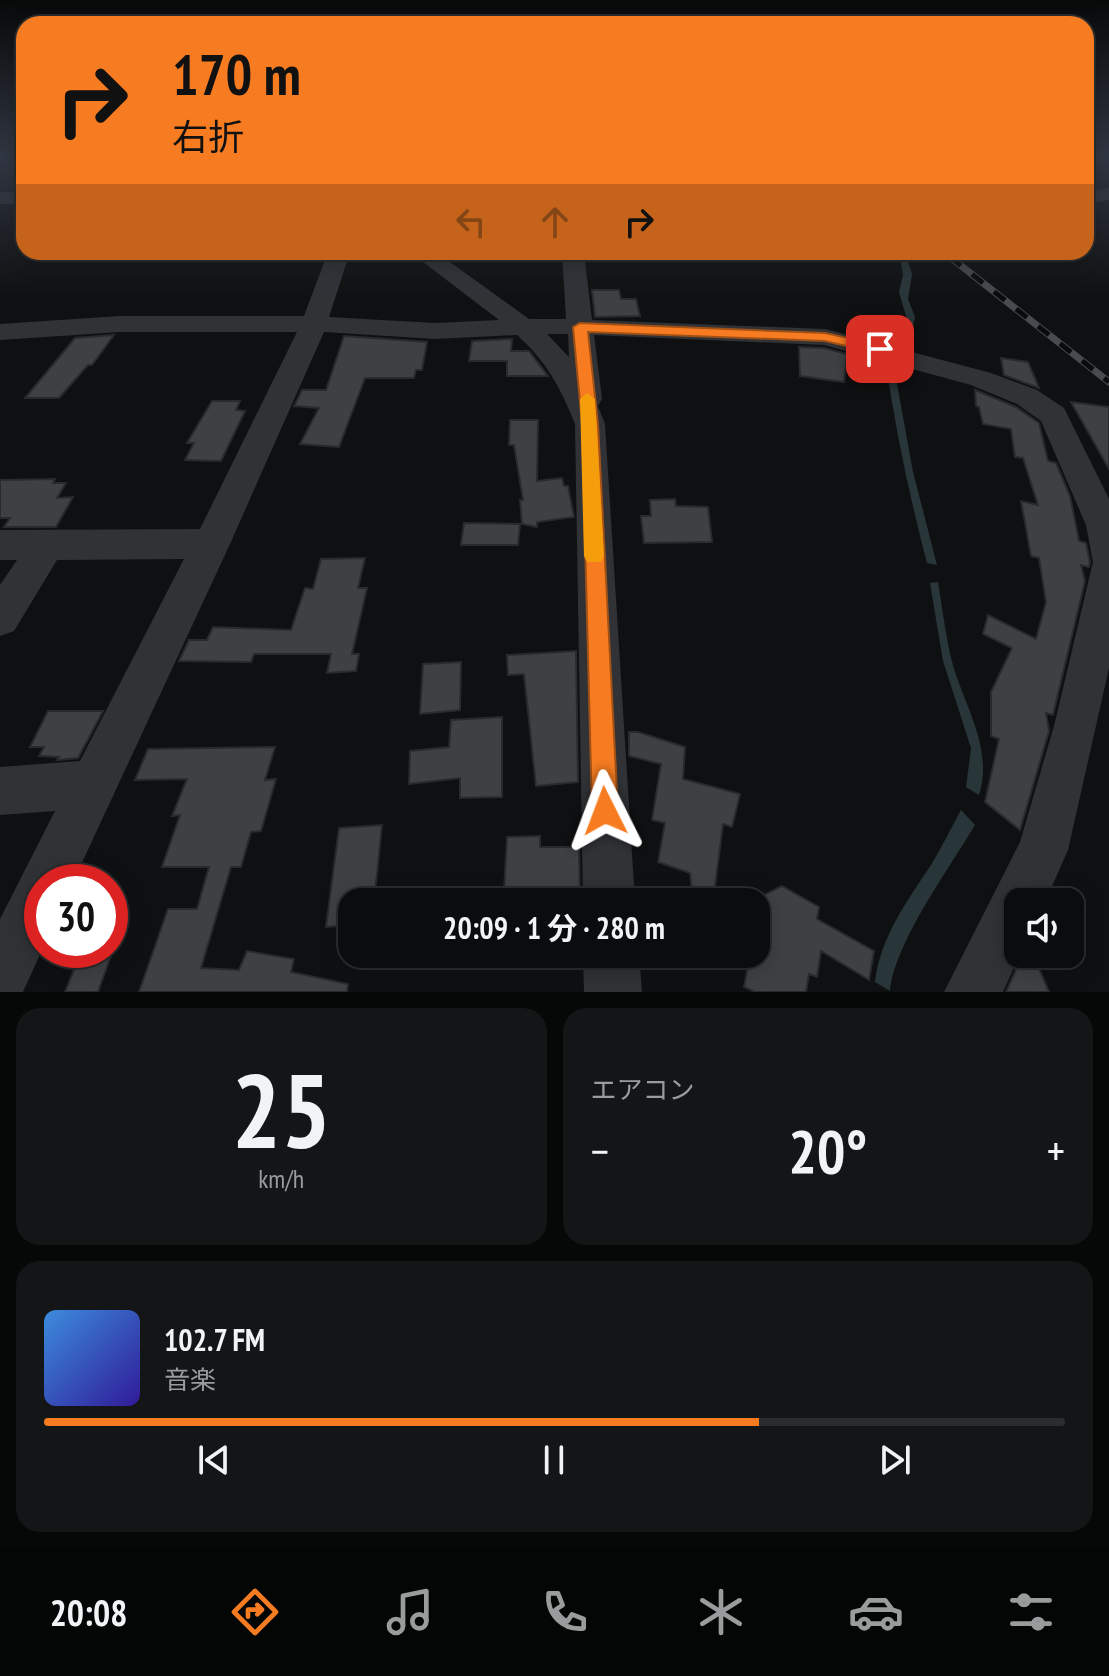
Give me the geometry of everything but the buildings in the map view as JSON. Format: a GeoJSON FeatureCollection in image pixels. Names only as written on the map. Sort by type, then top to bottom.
{"type":"FeatureCollection","features":[{"type":"Feature","properties":{"kind":"street"},"geometry":{"type":"LineString","coordinates":[[55,864],[212,544],[314,324],[336,260]]}},
{"type":"Feature","properties":{"kind":"street"},"geometry":{"type":"LineString","coordinates":[[432,260],[520,326],[559,362],[574,385],[590,424]]}},
{"type":"Feature","properties":{"kind":"street"},"geometry":{"type":"LineString","coordinates":[[574,260],[590,424],[608,888]]}},
{"type":"Feature","properties":{"kind":"street"},"geometry":{"type":"LineString","coordinates":[[0,332],[120,324],[314,324],[435,331],[520,326],[825,337],[892,353],[1015,392],[1053,415],[1108,544],[1076,726],[1043,850],[973,992]]}},
{"type":"Feature","properties":{"kind":"street"},"geometry":{"type":"LineString","coordinates":[[0,618],[47,544]]}},
{"type":"Feature","properties":{"kind":"street"},"geometry":{"type":"LineString","coordinates":[[0,545],[212,544]]}},
{"type":"Feature","properties":{"kind":"street"},"geometry":{"type":"LineString","coordinates":[[0,791],[93,784]]}},
{"type":"Feature","properties":{"kind":"street"},"geometry":{"type":"LineString","coordinates":[[0,978],[24,928]]}},
{"type":"Feature","properties":{"kind":"street"},"geometry":{"type":"LineString","coordinates":[[612,968],[613,992]]}},
{"type":"Feature","properties":{"kind":"shaded area"},"geometry":{"type":"Polygon","coordinates":[[[900,260],[908,260],[912,274],[908,299],[915,317],[913,327],[893,362],[913,472],[937,565],[927,563],[920,537],[885,358],[908,323],[899,292],[903,275],[900,260]]]}},
{"type":"Feature","properties":{"kind":"shaded area"},"geometry":{"type":"Polygon","coordinates":[[[938,582],[951,658],[981,747],[983,763],[979,795],[966,787],[971,748],[943,661],[930,583],[938,582]]]}},
{"type":"Feature","properties":{"kind":"shaded area"},"geometry":{"type":"Polygon","coordinates":[[[961,810],[975,825],[912,929],[894,972],[890,991],[875,982],[882,950],[896,920],[961,810]]]}},
{"type":"Feature","properties":{"kind":"railway"},"geometry":{"type":"LineString","coordinates":[[954,260],[1109,382]]}},
{"type":"Feature","properties":{"kind":"slow traffic"},"geometry":{"type":"LineString","coordinates":[[587,399],[594,556]]}},
{"type":"Feature","properties":{"kind":"route"},"geometry":{"type":"LineString","coordinates":[[605,811],[590,424],[580,327],[825,337],[880,349]]}}]}
